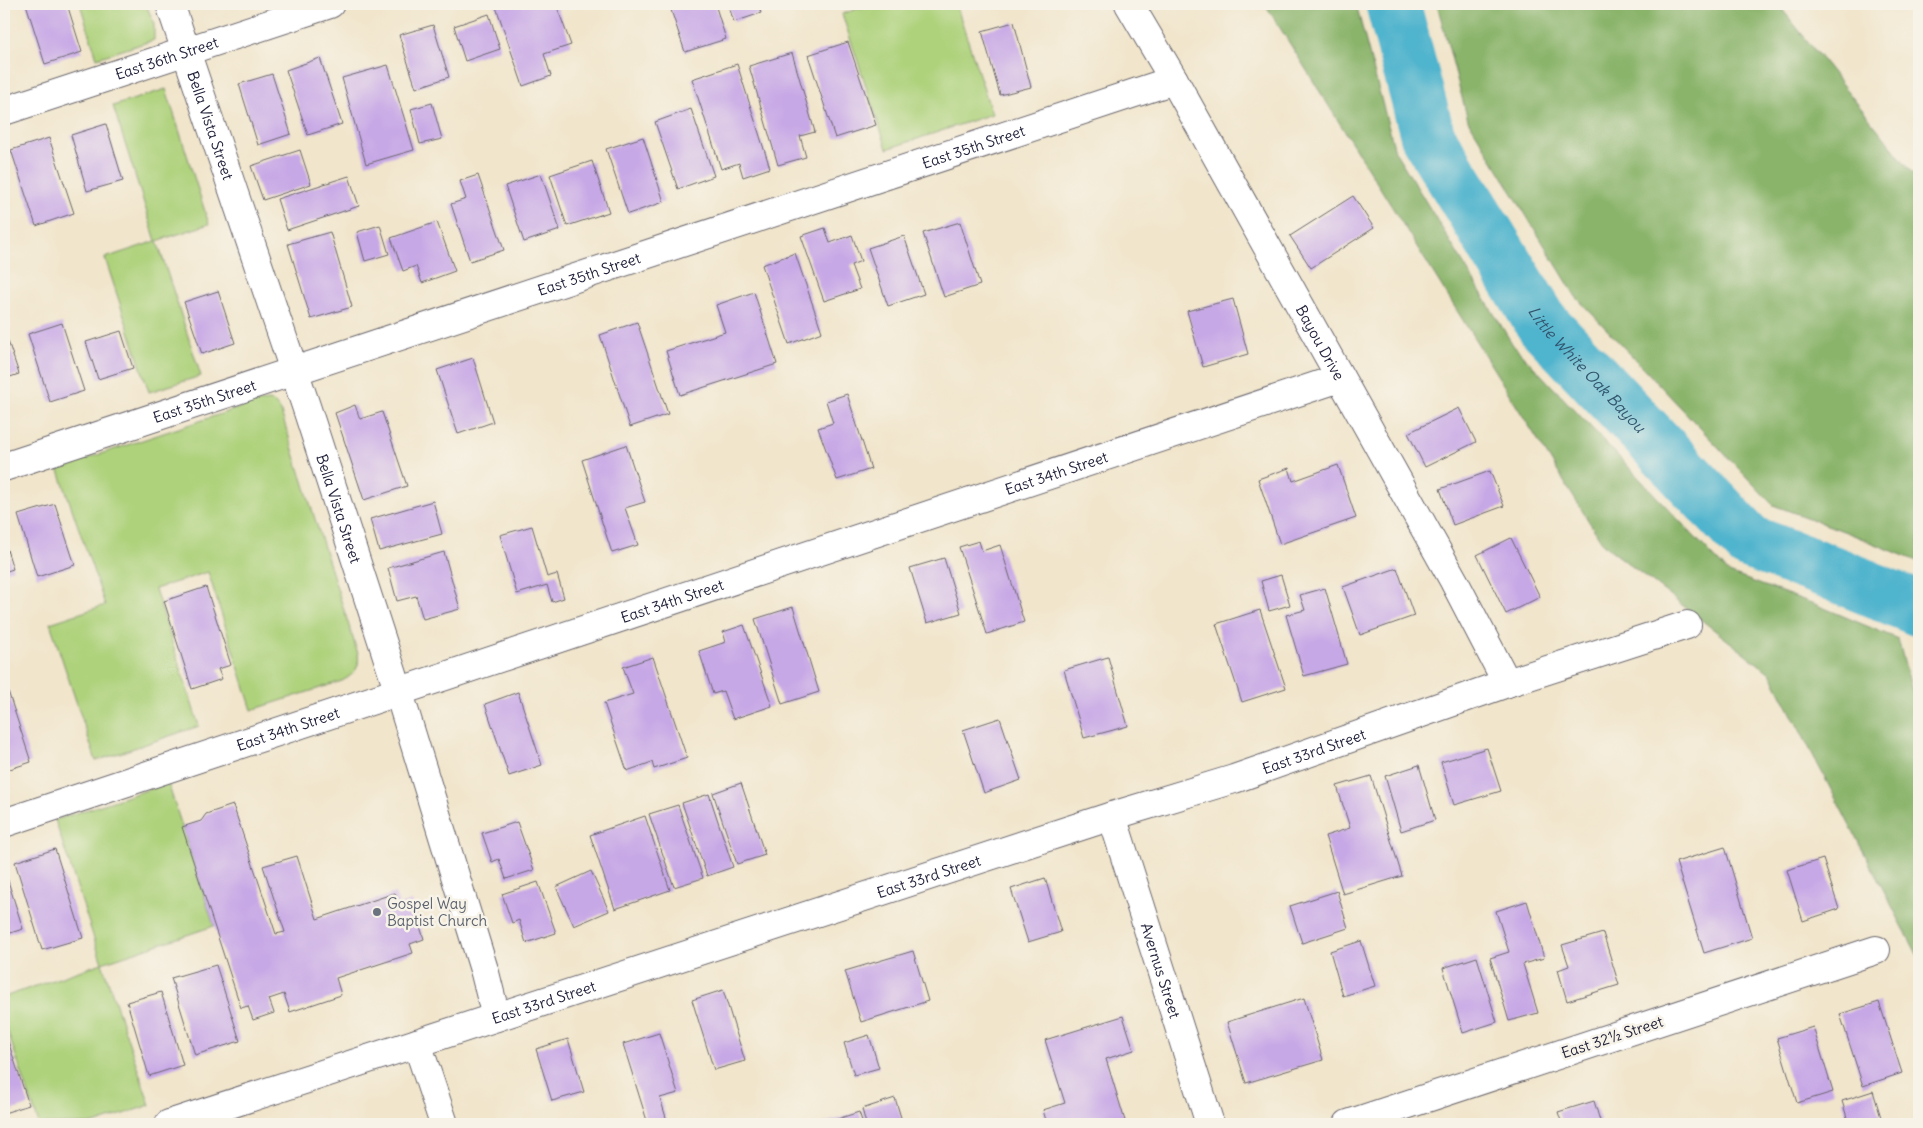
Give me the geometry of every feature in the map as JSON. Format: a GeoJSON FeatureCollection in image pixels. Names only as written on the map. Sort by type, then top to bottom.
{"type":"FeatureCollection","features":[{"type":"Feature","properties":{"kind":"street","name":"Bella Vista Street"},"geometry":{"type":"LineString","coordinates":[[170,4],[295,371],[398,693],[485,973],[496,1017]]}},
{"type":"Feature","properties":{"kind":"street","name":"East 36th Street"},"geometry":{"type":"LineString","coordinates":[[4,111],[330,4]]}},
{"type":"Feature","properties":{"kind":"street","name":"Bayou Drive"},"geometry":{"type":"LineString","coordinates":[[1129,4],[1174,80],[1454,581],[1507,683]]}},
{"type":"Feature","properties":{"kind":"street","name":"East 35th Street"},"geometry":{"type":"LineString","coordinates":[[4,467],[1174,80]]}},
{"type":"Feature","properties":{"kind":"street","name":"East 34th Street"},"geometry":{"type":"LineString","coordinates":[[4,823],[1340,378]]}},
{"type":"Feature","properties":{"kind":"street","name":"East 33rd Street"},"geometry":{"type":"LineString","coordinates":[[169,1124],[1112,816],[1234,779],[1507,683],[1687,625]]}},
{"type":"Feature","properties":{"kind":"street","name":"Avernus Street"},"geometry":{"type":"LineString","coordinates":[[1112,816],[1210,1124]]}},
{"type":"Feature","properties":{"kind":"street","name":"East 32½ Street"},"geometry":{"type":"LineString","coordinates":[[1348,1124],[1876,950]]}},
{"type":"Feature","properties":{"kind":"street"},"geometry":{"type":"LineString","coordinates":[[417,1043],[444,1124]]}},
{"type":"Feature","properties":{"kind":"green space"},"geometry":{"type":"Polygon","coordinates":[[[80,4],[146,4],[154,24],[154,40],[97,58],[80,4]]]}},
{"type":"Feature","properties":{"kind":"green space"},"geometry":{"type":"Polygon","coordinates":[[[872,4],[956,4],[992,114],[887,149],[842,14],[872,4]]]}},
{"type":"Feature","properties":{"kind":"green space"},"geometry":{"type":"Polygon","coordinates":[[[1265,4],[1356,4],[1395,151],[1513,345],[1729,573],[1817,605],[1898,639],[1919,716],[1919,958],[1770,673],[1603,544],[1265,4]]]}},
{"type":"Feature","properties":{"kind":"green space"},"geometry":{"type":"Polygon","coordinates":[[[1437,4],[1778,4],[1919,181],[1919,562],[1773,505],[1576,297],[1468,120],[1437,4]]]}},
{"type":"Feature","properties":{"kind":"green space"},"geometry":{"type":"Polygon","coordinates":[[[166,89],[209,224],[157,241],[201,376],[149,392],[105,258],[156,241],[113,106],[166,89]]]}},
{"type":"Feature","properties":{"kind":"green space"},"geometry":{"type":"Polygon","coordinates":[[[270,401],[275,403],[280,409],[358,654],[356,670],[342,681],[252,710],[208,572],[155,589],[199,726],[96,761],[50,623],[105,605],[58,468],[257,402],[270,401]]]}},
{"type":"Feature","properties":{"kind":"green space"},"geometry":{"type":"Polygon","coordinates":[[[168,783],[214,926],[102,963],[55,820],[168,783]]]}},
{"type":"Feature","properties":{"kind":"green space"},"geometry":{"type":"Polygon","coordinates":[[[102,963],[150,1105],[94,1124],[39,1124],[4,1021],[4,997],[102,963]]]}},
{"type":"Feature","properties":{"kind":"building"},"geometry":{"type":"Polygon","coordinates":[[[26,4],[67,4],[82,52],[45,64],[26,4]]]}},
{"type":"Feature","properties":{"kind":"building"},"geometry":{"type":"Polygon","coordinates":[[[495,4],[556,4],[571,45],[544,54],[551,76],[523,86],[495,4]]]}},
{"type":"Feature","properties":{"kind":"building"},"geometry":{"type":"Polygon","coordinates":[[[669,4],[715,4],[726,39],[685,52],[669,4]]]}},
{"type":"Feature","properties":{"kind":"building"},"geometry":{"type":"Polygon","coordinates":[[[728,4],[758,4],[761,13],[734,22],[728,4]]]}},
{"type":"Feature","properties":{"kind":"building"},"geometry":{"type":"Polygon","coordinates":[[[489,14],[500,49],[465,61],[454,26],[489,14]]]}},
{"type":"Feature","properties":{"kind":"building"},"geometry":{"type":"Polygon","coordinates":[[[1014,22],[1031,87],[1000,95],[982,31],[1014,22]]]}},
{"type":"Feature","properties":{"kind":"building"},"geometry":{"type":"Polygon","coordinates":[[[433,25],[449,77],[416,88],[399,35],[433,25]]]}},
{"type":"Feature","properties":{"kind":"building"},"geometry":{"type":"Polygon","coordinates":[[[848,42],[876,125],[835,138],[808,55],[848,42]]]}},
{"type":"Feature","properties":{"kind":"building"},"geometry":{"type":"Polygon","coordinates":[[[792,53],[815,132],[800,136],[806,157],[778,165],[749,66],[792,53]]]}},
{"type":"Feature","properties":{"kind":"building"},"geometry":{"type":"Polygon","coordinates":[[[320,58],[342,124],[308,135],[286,70],[320,58]]]}},
{"type":"Feature","properties":{"kind":"building"},"geometry":{"type":"Polygon","coordinates":[[[737,64],[770,168],[743,177],[739,163],[721,169],[692,79],[737,64]]]}},
{"type":"Feature","properties":{"kind":"building"},"geometry":{"type":"Polygon","coordinates":[[[388,65],[414,150],[366,164],[342,78],[388,65]]]}},
{"type":"Feature","properties":{"kind":"building"},"geometry":{"type":"Polygon","coordinates":[[[272,74],[291,134],[258,145],[239,84],[272,74]]]}},
{"type":"Feature","properties":{"kind":"building"},"geometry":{"type":"Polygon","coordinates":[[[432,103],[442,139],[420,144],[411,109],[432,103]]]}},
{"type":"Feature","properties":{"kind":"building"},"geometry":{"type":"Polygon","coordinates":[[[691,109],[714,176],[678,189],[655,122],[691,109]]]}},
{"type":"Feature","properties":{"kind":"building"},"geometry":{"type":"Polygon","coordinates":[[[106,124],[123,181],[87,191],[71,135],[106,124]]]}},
{"type":"Feature","properties":{"kind":"building"},"geometry":{"type":"Polygon","coordinates":[[[643,137],[664,202],[628,214],[606,149],[643,137]]]}},
{"type":"Feature","properties":{"kind":"building"},"geometry":{"type":"Polygon","coordinates":[[[49,138],[74,213],[36,226],[11,150],[49,138]]]}},
{"type":"Feature","properties":{"kind":"building"},"geometry":{"type":"Polygon","coordinates":[[[300,150],[311,184],[263,200],[251,166],[300,150]]]}},
{"type":"Feature","properties":{"kind":"building"},"geometry":{"type":"Polygon","coordinates":[[[592,161],[609,212],[567,226],[550,175],[592,161]]]}},
{"type":"Feature","properties":{"kind":"building"},"geometry":{"type":"Polygon","coordinates":[[[541,174],[560,230],[524,242],[505,186],[541,174]]]}},
{"type":"Feature","properties":{"kind":"building"},"geometry":{"type":"Polygon","coordinates":[[[478,175],[504,250],[470,261],[451,204],[466,199],[460,181],[478,175]]]}},
{"type":"Feature","properties":{"kind":"building"},"geometry":{"type":"Polygon","coordinates":[[[349,176],[359,206],[287,230],[277,199],[349,176]]]}},
{"type":"Feature","properties":{"kind":"building"},"geometry":{"type":"Polygon","coordinates":[[[1353,196],[1374,228],[1311,268],[1290,236],[1353,196]]]}},
{"type":"Feature","properties":{"kind":"building"},"geometry":{"type":"Polygon","coordinates":[[[437,222],[455,271],[422,283],[416,266],[403,271],[391,238],[437,222]]]}},
{"type":"Feature","properties":{"kind":"building"},"geometry":{"type":"Polygon","coordinates":[[[960,222],[980,285],[944,297],[923,233],[960,222]]]}},
{"type":"Feature","properties":{"kind":"building"},"geometry":{"type":"Polygon","coordinates":[[[380,225],[389,254],[365,261],[357,232],[380,225]]]}},
{"type":"Feature","properties":{"kind":"building"},"geometry":{"type":"Polygon","coordinates":[[[825,228],[830,243],[852,235],[861,261],[851,265],[860,289],[824,301],[801,236],[825,228]]]}},
{"type":"Feature","properties":{"kind":"building"},"geometry":{"type":"Polygon","coordinates":[[[330,232],[352,307],[311,319],[288,244],[330,232]]]}},
{"type":"Feature","properties":{"kind":"building"},"geometry":{"type":"Polygon","coordinates":[[[904,236],[924,294],[888,306],[868,248],[904,236]]]}},
{"type":"Feature","properties":{"kind":"building"},"geometry":{"type":"Polygon","coordinates":[[[795,253],[822,332],[789,344],[762,265],[795,253]]]}},
{"type":"Feature","properties":{"kind":"building"},"geometry":{"type":"Polygon","coordinates":[[[218,291],[235,343],[202,354],[184,302],[218,291]]]}},
{"type":"Feature","properties":{"kind":"building"},"geometry":{"type":"Polygon","coordinates":[[[754,292],[777,364],[680,395],[666,351],[725,332],[716,305],[754,292]]]}},
{"type":"Feature","properties":{"kind":"building"},"geometry":{"type":"Polygon","coordinates":[[[1233,299],[1248,354],[1203,367],[1187,311],[1233,299]]]}},
{"type":"Feature","properties":{"kind":"building"},"geometry":{"type":"Polygon","coordinates":[[[637,322],[668,414],[630,427],[600,335],[637,322]]]}},
{"type":"Feature","properties":{"kind":"building"},"geometry":{"type":"Polygon","coordinates":[[[62,323],[84,391],[50,402],[28,334],[62,323]]]}},
{"type":"Feature","properties":{"kind":"building"},"geometry":{"type":"Polygon","coordinates":[[[4,329],[19,374],[4,379],[4,329]]]}},
{"type":"Feature","properties":{"kind":"building"},"geometry":{"type":"Polygon","coordinates":[[[121,331],[133,368],[98,379],[86,342],[121,331]]]}},
{"type":"Feature","properties":{"kind":"building"},"geometry":{"type":"Polygon","coordinates":[[[473,358],[493,422],[458,434],[437,370],[473,358]]]}},
{"type":"Feature","properties":{"kind":"building"},"geometry":{"type":"Polygon","coordinates":[[[847,394],[871,469],[837,480],[818,428],[833,423],[826,401],[847,394]]]}},
{"type":"Feature","properties":{"kind":"building"},"geometry":{"type":"Polygon","coordinates":[[[355,405],[360,419],[382,412],[407,486],[364,500],[335,413],[355,405]]]}},
{"type":"Feature","properties":{"kind":"building"},"geometry":{"type":"Polygon","coordinates":[[[1459,408],[1476,442],[1425,467],[1408,433],[1459,408]]]}},
{"type":"Feature","properties":{"kind":"building"},"geometry":{"type":"Polygon","coordinates":[[[626,445],[645,502],[625,508],[638,545],[612,553],[582,460],[626,445]]]}},
{"type":"Feature","properties":{"kind":"building"},"geometry":{"type":"Polygon","coordinates":[[[1338,465],[1356,518],[1280,544],[1258,479],[1289,468],[1293,481],[1338,465]]]}},
{"type":"Feature","properties":{"kind":"building"},"geometry":{"type":"Polygon","coordinates":[[[1490,471],[1504,506],[1453,525],[1440,489],[1490,471]]]}},
{"type":"Feature","properties":{"kind":"building"},"geometry":{"type":"Polygon","coordinates":[[[433,501],[442,534],[379,551],[370,519],[433,501]]]}},
{"type":"Feature","properties":{"kind":"building"},"geometry":{"type":"Polygon","coordinates":[[[55,504],[75,565],[37,577],[18,515],[55,504]]]}},
{"type":"Feature","properties":{"kind":"building"},"geometry":{"type":"Polygon","coordinates":[[[532,526],[547,577],[557,574],[564,598],[552,602],[547,585],[517,594],[500,535],[532,526]]]}},
{"type":"Feature","properties":{"kind":"building"},"geometry":{"type":"Polygon","coordinates":[[[1511,538],[1540,597],[1506,614],[1477,555],[1511,538]]]}},
{"type":"Feature","properties":{"kind":"building"},"geometry":{"type":"Polygon","coordinates":[[[4,540],[13,569],[4,572],[4,540]]]}},
{"type":"Feature","properties":{"kind":"building"},"geometry":{"type":"Polygon","coordinates":[[[979,541],[982,551],[1000,545],[1024,622],[987,634],[959,547],[979,541]]]}},
{"type":"Feature","properties":{"kind":"building"},"geometry":{"type":"Polygon","coordinates":[[[444,552],[460,609],[423,619],[416,596],[397,601],[388,568],[444,552]]]}},
{"type":"Feature","properties":{"kind":"building"},"geometry":{"type":"Polygon","coordinates":[[[944,558],[961,613],[927,623],[910,568],[944,558]]]}},
{"type":"Feature","properties":{"kind":"building"},"geometry":{"type":"Polygon","coordinates":[[[1397,568],[1414,616],[1360,635],[1343,587],[1397,568]]]}},
{"type":"Feature","properties":{"kind":"building"},"geometry":{"type":"Polygon","coordinates":[[[1281,575],[1290,605],[1269,611],[1261,581],[1281,575]]]}},
{"type":"Feature","properties":{"kind":"building"},"geometry":{"type":"Polygon","coordinates":[[[206,587],[231,665],[218,669],[222,679],[192,689],[164,601],[206,587]]]}},
{"type":"Feature","properties":{"kind":"building"},"geometry":{"type":"Polygon","coordinates":[[[1325,588],[1347,664],[1304,676],[1286,615],[1305,610],[1300,595],[1325,588]]]}},
{"type":"Feature","properties":{"kind":"building"},"geometry":{"type":"Polygon","coordinates":[[[793,607],[819,692],[782,704],[755,619],[793,607]]]}},
{"type":"Feature","properties":{"kind":"building"},"geometry":{"type":"Polygon","coordinates":[[[1260,610],[1286,688],[1242,702],[1216,624],[1260,610]]]}},
{"type":"Feature","properties":{"kind":"building"},"geometry":{"type":"Polygon","coordinates":[[[744,625],[772,706],[733,719],[723,691],[713,694],[699,651],[726,642],[723,632],[744,625]]]}},
{"type":"Feature","properties":{"kind":"building"},"geometry":{"type":"Polygon","coordinates":[[[653,657],[687,758],[654,769],[652,762],[627,771],[604,703],[633,694],[623,667],[653,657]]]}},
{"type":"Feature","properties":{"kind":"building"},"geometry":{"type":"Polygon","coordinates":[[[1108,657],[1128,726],[1084,738],[1064,670],[1108,657]]]}},
{"type":"Feature","properties":{"kind":"building"},"geometry":{"type":"Polygon","coordinates":[[[7,688],[31,762],[4,771],[4,689],[7,688]]]}},
{"type":"Feature","properties":{"kind":"building"},"geometry":{"type":"Polygon","coordinates":[[[518,692],[542,765],[509,776],[485,704],[518,692]]]}},
{"type":"Feature","properties":{"kind":"building"},"geometry":{"type":"Polygon","coordinates":[[[1000,718],[1021,780],[984,793],[963,730],[1000,718]]]}},
{"type":"Feature","properties":{"kind":"building"},"geometry":{"type":"Polygon","coordinates":[[[1487,748],[1501,791],[1454,805],[1441,762],[1487,748]]]}},
{"type":"Feature","properties":{"kind":"building"},"geometry":{"type":"Polygon","coordinates":[[[1419,765],[1435,820],[1401,831],[1385,776],[1419,765]]]}},
{"type":"Feature","properties":{"kind":"building"},"geometry":{"type":"Polygon","coordinates":[[[1371,776],[1402,876],[1343,894],[1325,836],[1350,828],[1337,786],[1371,776]]]}},
{"type":"Feature","properties":{"kind":"building"},"geometry":{"type":"Polygon","coordinates":[[[741,783],[765,855],[737,864],[713,793],[741,783]]]}},
{"type":"Feature","properties":{"kind":"building"},"geometry":{"type":"Polygon","coordinates":[[[709,794],[733,867],[707,876],[682,803],[709,794]]]}},
{"type":"Feature","properties":{"kind":"building","name":"Gospel Way Baptist Church"},"geometry":{"type":"Polygon","coordinates":[[[233,805],[276,934],[285,932],[263,866],[297,856],[317,919],[395,893],[399,905],[412,901],[424,939],[410,944],[413,953],[336,978],[341,995],[290,1012],[284,994],[269,999],[274,1013],[253,1020],[248,1006],[241,1008],[182,827],[201,821],[206,814],[233,805]]]}},
{"type":"Feature","properties":{"kind":"building"},"geometry":{"type":"Polygon","coordinates":[[[678,805],[703,878],[674,887],[649,814],[678,805]]]}},
{"type":"Feature","properties":{"kind":"building"},"geometry":{"type":"Polygon","coordinates":[[[645,816],[670,890],[615,909],[590,835],[645,816]]]}},
{"type":"Feature","properties":{"kind":"building"},"geometry":{"type":"Polygon","coordinates":[[[517,822],[534,870],[506,879],[499,859],[492,862],[482,833],[517,822]]]}},
{"type":"Feature","properties":{"kind":"building"},"geometry":{"type":"Polygon","coordinates":[[[1725,847],[1752,938],[1704,953],[1676,862],[1725,847]]]}},
{"type":"Feature","properties":{"kind":"building"},"geometry":{"type":"Polygon","coordinates":[[[55,849],[83,938],[42,950],[15,862],[55,849]]]}},
{"type":"Feature","properties":{"kind":"building"},"geometry":{"type":"Polygon","coordinates":[[[1823,859],[1839,909],[1803,921],[1787,870],[1823,859]]]}},
{"type":"Feature","properties":{"kind":"building"},"geometry":{"type":"Polygon","coordinates":[[[4,868],[23,929],[4,935],[4,868]]]}},
{"type":"Feature","properties":{"kind":"building"},"geometry":{"type":"Polygon","coordinates":[[[591,871],[609,911],[574,926],[556,887],[591,871]]]}},
{"type":"Feature","properties":{"kind":"building"},"geometry":{"type":"Polygon","coordinates":[[[1045,878],[1061,932],[1028,942],[1011,889],[1045,878]]]}},
{"type":"Feature","properties":{"kind":"building"},"geometry":{"type":"Polygon","coordinates":[[[538,882],[556,933],[526,943],[519,920],[512,923],[502,894],[538,882]]]}},
{"type":"Feature","properties":{"kind":"building"},"geometry":{"type":"Polygon","coordinates":[[[1337,891],[1348,928],[1302,943],[1290,906],[1337,891]]]}},
{"type":"Feature","properties":{"kind":"building"},"geometry":{"type":"Polygon","coordinates":[[[1527,901],[1544,958],[1523,964],[1538,1013],[1509,1021],[1490,958],[1509,952],[1496,911],[1527,901]]]}},
{"type":"Feature","properties":{"kind":"building"},"geometry":{"type":"Polygon","coordinates":[[[1603,933],[1619,985],[1567,1001],[1558,970],[1569,966],[1562,945],[1603,933]]]}},
{"type":"Feature","properties":{"kind":"building"},"geometry":{"type":"Polygon","coordinates":[[[1361,941],[1375,986],[1343,996],[1330,951],[1361,941]]]}},
{"type":"Feature","properties":{"kind":"building"},"geometry":{"type":"Polygon","coordinates":[[[913,951],[928,1001],[861,1022],[845,971],[913,951]]]}},
{"type":"Feature","properties":{"kind":"building"},"geometry":{"type":"Polygon","coordinates":[[[1477,957],[1497,1022],[1463,1033],[1443,968],[1477,957]]]}},
{"type":"Feature","properties":{"kind":"building"},"geometry":{"type":"Polygon","coordinates":[[[216,965],[240,1041],[195,1055],[171,978],[216,965]]]}},
{"type":"Feature","properties":{"kind":"building"},"geometry":{"type":"Polygon","coordinates":[[[723,990],[745,1061],[714,1070],[692,1000],[723,990]]]}},
{"type":"Feature","properties":{"kind":"building"},"geometry":{"type":"Polygon","coordinates":[[[161,992],[183,1065],[149,1076],[127,1002],[161,992]]]}},
{"type":"Feature","properties":{"kind":"building"},"geometry":{"type":"Polygon","coordinates":[[[1304,998],[1323,1060],[1246,1083],[1227,1022],[1304,998]]]}},
{"type":"Feature","properties":{"kind":"building"},"geometry":{"type":"Polygon","coordinates":[[[1879,1002],[1902,1073],[1863,1086],[1840,1014],[1879,1002]]]}},
{"type":"Feature","properties":{"kind":"building"},"geometry":{"type":"Polygon","coordinates":[[[1123,1016],[1134,1050],[1106,1059],[1126,1124],[1047,1124],[1043,1110],[1065,1103],[1045,1040],[1123,1016]]]}},
{"type":"Feature","properties":{"kind":"building"},"geometry":{"type":"Polygon","coordinates":[[[1813,1027],[1833,1092],[1797,1103],[1777,1038],[1813,1027]]]}},
{"type":"Feature","properties":{"kind":"building"},"geometry":{"type":"Polygon","coordinates":[[[4,1029],[29,1105],[4,1113],[4,1029]]]}},
{"type":"Feature","properties":{"kind":"building"},"geometry":{"type":"Polygon","coordinates":[[[659,1033],[678,1093],[660,1098],[668,1124],[648,1124],[623,1044],[659,1033]]]}},
{"type":"Feature","properties":{"kind":"building"},"geometry":{"type":"Polygon","coordinates":[[[869,1035],[879,1068],[854,1075],[844,1043],[869,1035]]]}},
{"type":"Feature","properties":{"kind":"building"},"geometry":{"type":"Polygon","coordinates":[[[568,1039],[584,1092],[552,1101],[536,1049],[568,1039]]]}},
{"type":"Feature","properties":{"kind":"building"},"geometry":{"type":"Polygon","coordinates":[[[1873,1091],[1883,1124],[1849,1124],[1842,1101],[1873,1091]]]}},
{"type":"Feature","properties":{"kind":"building"},"geometry":{"type":"Polygon","coordinates":[[[895,1098],[903,1124],[866,1124],[862,1109],[895,1098]]]}},
{"type":"Feature","properties":{"kind":"building"},"geometry":{"type":"Polygon","coordinates":[[[1594,1101],[1601,1124],[1562,1124],[1558,1112],[1594,1101]]]}},
{"type":"Feature","properties":{"kind":"building"},"geometry":{"type":"Polygon","coordinates":[[[859,1112],[863,1124],[822,1124],[859,1112]]]}},
{"type":"Feature","properties":{"kind":"waterway","name":"Little White Oak Bayou"},"geometry":{"type":"LineString","coordinates":[[1393,4],[1428,137],[1542,323],[1749,542],[1830,572],[1919,609]]}},
{"type":"Feature","properties":{"kind":"place","name":"Gospel Way Baptist Church"},"geometry":{"type":"Point","coordinates":[377,912]}}]}
